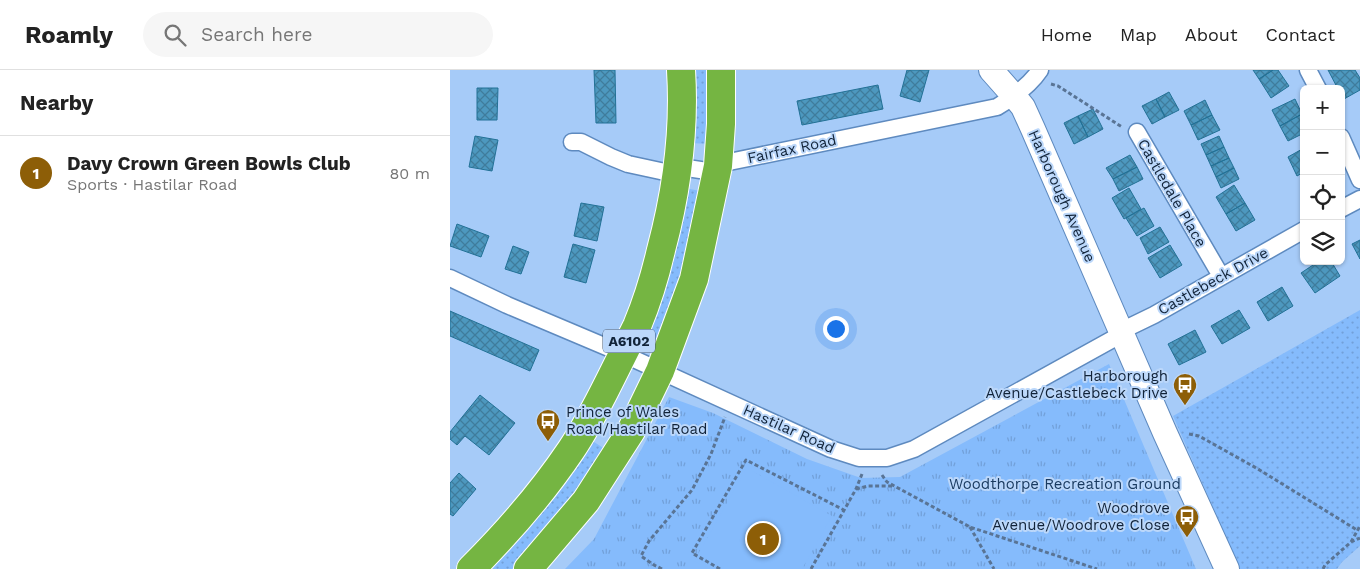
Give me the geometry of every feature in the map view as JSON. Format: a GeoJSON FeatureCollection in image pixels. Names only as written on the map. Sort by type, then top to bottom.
{"type":"FeatureCollection","features":[{"type":"Feature","properties":{"kind":"highway","name":"A6102"},"geometry":{"type":"LineString","coordinates":[[471,569],[495,546],[523,514],[571,450],[596,408],[637,324],[658,265],[666,234],[678,169],[682,131],[683,97],[681,70]]}},
{"type":"Feature","properties":{"kind":"highway","name":"A6102"},"geometry":{"type":"LineString","coordinates":[[528,569],[586,501],[631,432],[660,371],[694,279],[718,166],[721,124],[721,70]]}},
{"type":"Feature","properties":{"kind":"street","name":"Harborough Avenue"},"geometry":{"type":"LineString","coordinates":[[991,70],[1023,108],[1033,129],[1165,433],[1227,569]]}},
{"type":"Feature","properties":{"kind":"street"},"geometry":{"type":"LineString","coordinates":[[1308,70],[1316,85]]}},
{"type":"Feature","properties":{"kind":"street","name":"Fairfax Road"},"geometry":{"type":"LineString","coordinates":[[572,142],[581,142],[628,164],[665,172],[687,168],[707,171],[730,162],[997,107],[1014,96],[1038,72]]}},
{"type":"Feature","properties":{"kind":"street","name":"Castledale Place"},"geometry":{"type":"LineString","coordinates":[[1137,132],[1221,276]]}},
{"type":"Feature","properties":{"kind":"street"},"geometry":{"type":"LineString","coordinates":[[1345,146],[1360,180]]}},
{"type":"Feature","properties":{"kind":"street"},"geometry":{"type":"LineString","coordinates":[[1345,207],[1360,199]]}},
{"type":"Feature","properties":{"kind":"street","name":"Castlebeck Drive"},"geometry":{"type":"LineString","coordinates":[[1121,332],[1300,232]]}},
{"type":"Feature","properties":{"kind":"street","name":"Hastilar Road"},"geometry":{"type":"LineString","coordinates":[[450,278],[507,305],[623,354],[831,449],[859,458],[887,458],[914,449],[1121,332]]}},
{"type":"Feature","properties":{"kind":"path","name":"Castledale Place"},"geometry":{"type":"LineString","coordinates":[[1038,72],[1046,82],[1058,86],[1126,130],[1137,132]]}},
{"type":"Feature","properties":{"kind":"path"},"geometry":{"type":"LineString","coordinates":[[662,569],[641,556],[649,541],[692,490],[711,454],[725,416]]}},
{"type":"Feature","properties":{"kind":"path"},"geometry":{"type":"LineString","coordinates":[[1186,433],[1199,436],[1258,469],[1357,530]]}},
{"type":"Feature","properties":{"kind":"path"},"geometry":{"type":"LineString","coordinates":[[720,569],[692,553],[746,460],[844,510]]}},
{"type":"Feature","properties":{"kind":"path"},"geometry":{"type":"LineString","coordinates":[[811,569],[856,489],[862,473]]}},
{"type":"Feature","properties":{"kind":"path"},"geometry":{"type":"LineString","coordinates":[[881,474],[893,486],[970,527],[1097,569]]}},
{"type":"Feature","properties":{"kind":"path"},"geometry":{"type":"LineString","coordinates":[[856,489],[868,486],[893,486]]}},
{"type":"Feature","properties":{"kind":"path"},"geometry":{"type":"LineString","coordinates":[[1351,542],[1360,526]]}},
{"type":"Feature","properties":{"kind":"path"},"geometry":{"type":"LineString","coordinates":[[970,527],[994,569]]}},
{"type":"Feature","properties":{"kind":"path"},"geometry":{"type":"LineString","coordinates":[[1323,569],[1351,542],[1360,538]]}},
{"type":"Feature","properties":{"kind":"green space"},"geometry":{"type":"Polygon","coordinates":[[[691,70],[713,70],[711,144],[689,143],[691,70]]]}},
{"type":"Feature","properties":{"kind":"green space"},"geometry":{"type":"Polygon","coordinates":[[[685,188],[705,192],[660,346],[642,337],[685,188]]]}},
{"type":"Feature","properties":{"kind":"green space"},"geometry":{"type":"Polygon","coordinates":[[[1360,310],[1360,546],[1337,569],[1240,569],[1173,416],[1360,310]]]}},
{"type":"Feature","properties":{"kind":"green space","name":"Woodthorpe Recreation Ground"},"geometry":{"type":"Polygon","coordinates":[[[1109,364],[1196,569],[565,569],[594,539],[669,397],[713,413],[807,459],[861,478],[900,477],[1109,364]]]}},
{"type":"Feature","properties":{"kind":"green space"},"geometry":{"type":"Polygon","coordinates":[[[591,440],[608,451],[534,547],[512,569],[486,569],[591,440]]]}},
{"type":"Feature","properties":{"kind":"green space"},"geometry":{"type":"Polygon","coordinates":[[[747,468],[832,516],[802,569],[710,569],[694,561],[747,468]]]}},
{"type":"Feature","properties":{"kind":"building"},"geometry":{"type":"Polygon","coordinates":[[[594,70],[615,70],[616,123],[596,123],[594,70]]]}},
{"type":"Feature","properties":{"kind":"building"},"geometry":{"type":"Polygon","coordinates":[[[907,70],[929,70],[920,102],[900,96],[907,70]]]}},
{"type":"Feature","properties":{"kind":"building"},"geometry":{"type":"Polygon","coordinates":[[[1253,70],[1273,70],[1259,79],[1253,70]]]}},
{"type":"Feature","properties":{"kind":"building"},"geometry":{"type":"Polygon","coordinates":[[[1273,70],[1278,70],[1289,86],[1271,98],[1259,79],[1273,70]]]}},
{"type":"Feature","properties":{"kind":"building"},"geometry":{"type":"Polygon","coordinates":[[[1328,70],[1355,70],[1360,78],[1360,90],[1345,98],[1345,85],[1336,85],[1328,70]]]}},
{"type":"Feature","properties":{"kind":"building"},"geometry":{"type":"Polygon","coordinates":[[[878,85],[883,109],[802,125],[797,101],[878,85]]]}},
{"type":"Feature","properties":{"kind":"building"},"geometry":{"type":"Polygon","coordinates":[[[477,88],[498,88],[497,120],[477,120],[477,88]]]}},
{"type":"Feature","properties":{"kind":"building"},"geometry":{"type":"Polygon","coordinates":[[[1169,92],[1179,110],[1165,117],[1156,99],[1169,92]]]}},
{"type":"Feature","properties":{"kind":"building"},"geometry":{"type":"Polygon","coordinates":[[[1156,99],[1165,117],[1152,124],[1142,106],[1156,99]]]}},
{"type":"Feature","properties":{"kind":"building"},"geometry":{"type":"Polygon","coordinates":[[[1295,99],[1300,110],[1300,115],[1280,126],[1272,110],[1295,99]]]}},
{"type":"Feature","properties":{"kind":"building"},"geometry":{"type":"Polygon","coordinates":[[[1205,100],[1212,115],[1191,125],[1184,111],[1205,100]]]}},
{"type":"Feature","properties":{"kind":"building"},"geometry":{"type":"Polygon","coordinates":[[[1093,109],[1103,129],[1088,137],[1078,116],[1093,109]]]}},
{"type":"Feature","properties":{"kind":"building"},"geometry":{"type":"Polygon","coordinates":[[[1212,115],[1220,130],[1198,140],[1191,125],[1212,115]]]}},
{"type":"Feature","properties":{"kind":"building"},"geometry":{"type":"Polygon","coordinates":[[[1300,115],[1300,135],[1288,141],[1280,126],[1300,115]]]}},
{"type":"Feature","properties":{"kind":"building"},"geometry":{"type":"Polygon","coordinates":[[[1078,116],[1088,137],[1074,144],[1064,123],[1078,116]]]}},
{"type":"Feature","properties":{"kind":"building"},"geometry":{"type":"Polygon","coordinates":[[[475,136],[498,140],[492,171],[469,167],[475,136]]]}},
{"type":"Feature","properties":{"kind":"building"},"geometry":{"type":"Polygon","coordinates":[[[1219,136],[1224,147],[1206,155],[1201,144],[1219,136]]]}},
{"type":"Feature","properties":{"kind":"building"},"geometry":{"type":"Polygon","coordinates":[[[1224,147],[1229,158],[1211,166],[1206,155],[1224,147]]]}},
{"type":"Feature","properties":{"kind":"building"},"geometry":{"type":"Polygon","coordinates":[[[1300,150],[1300,174],[1297,176],[1288,157],[1300,150]]]}},
{"type":"Feature","properties":{"kind":"building"},"geometry":{"type":"Polygon","coordinates":[[[1130,155],[1137,167],[1113,179],[1106,168],[1130,155]]]}},
{"type":"Feature","properties":{"kind":"building"},"geometry":{"type":"Polygon","coordinates":[[[1229,158],[1234,168],[1216,177],[1211,166],[1229,158]]]}},
{"type":"Feature","properties":{"kind":"building"},"geometry":{"type":"Polygon","coordinates":[[[1137,167],[1143,179],[1119,191],[1113,179],[1137,167]]]}},
{"type":"Feature","properties":{"kind":"building"},"geometry":{"type":"Polygon","coordinates":[[[1234,168],[1239,179],[1221,188],[1216,177],[1234,168]]]}},
{"type":"Feature","properties":{"kind":"building"},"geometry":{"type":"Polygon","coordinates":[[[1234,185],[1245,203],[1226,214],[1216,197],[1234,185]]]}},
{"type":"Feature","properties":{"kind":"building"},"geometry":{"type":"Polygon","coordinates":[[[1129,188],[1141,209],[1124,219],[1112,198],[1129,188]]]}},
{"type":"Feature","properties":{"kind":"building"},"geometry":{"type":"Polygon","coordinates":[[[581,203],[604,207],[597,241],[574,236],[581,203]]]}},
{"type":"Feature","properties":{"kind":"building"},"geometry":{"type":"Polygon","coordinates":[[[1245,203],[1255,220],[1236,231],[1226,214],[1245,203]]]}},
{"type":"Feature","properties":{"kind":"building"},"geometry":{"type":"Polygon","coordinates":[[[1144,208],[1154,226],[1137,236],[1126,218],[1144,208]]]}},
{"type":"Feature","properties":{"kind":"building"},"geometry":{"type":"Polygon","coordinates":[[[457,224],[489,236],[481,257],[450,246],[457,224]]]}},
{"type":"Feature","properties":{"kind":"building"},"geometry":{"type":"Polygon","coordinates":[[[1160,227],[1169,242],[1148,254],[1140,238],[1160,227]]]}},
{"type":"Feature","properties":{"kind":"building"},"geometry":{"type":"Polygon","coordinates":[[[1360,240],[1360,259],[1352,244],[1360,240]]]}},
{"type":"Feature","properties":{"kind":"building"},"geometry":{"type":"Polygon","coordinates":[[[573,244],[595,250],[586,283],[564,277],[573,244]]]}},
{"type":"Feature","properties":{"kind":"building"},"geometry":{"type":"Polygon","coordinates":[[[1170,245],[1182,265],[1160,278],[1148,258],[1170,245]]]}},
{"type":"Feature","properties":{"kind":"building"},"geometry":{"type":"Polygon","coordinates":[[[513,246],[529,252],[521,274],[505,269],[513,246]]]}},
{"type":"Feature","properties":{"kind":"building"},"geometry":{"type":"Polygon","coordinates":[[[1313,265],[1333,265],[1340,276],[1315,293],[1301,273],[1313,265]]]}},
{"type":"Feature","properties":{"kind":"building"},"geometry":{"type":"Polygon","coordinates":[[[1282,287],[1293,306],[1268,321],[1257,302],[1282,287]]]}},
{"type":"Feature","properties":{"kind":"building"},"geometry":{"type":"Polygon","coordinates":[[[1239,310],[1250,328],[1222,344],[1211,326],[1239,310]]]}},
{"type":"Feature","properties":{"kind":"building"},"geometry":{"type":"Polygon","coordinates":[[[450,311],[539,350],[530,371],[450,336],[450,311]]]}},
{"type":"Feature","properties":{"kind":"building"},"geometry":{"type":"Polygon","coordinates":[[[1195,330],[1206,352],[1179,365],[1168,344],[1195,330]]]}},
{"type":"Feature","properties":{"kind":"building"},"geometry":{"type":"Polygon","coordinates":[[[480,395],[515,423],[489,455],[465,436],[457,445],[450,439],[450,432],[480,395]]]}},
{"type":"Feature","properties":{"kind":"building"},"geometry":{"type":"Polygon","coordinates":[[[459,473],[476,489],[453,516],[450,514],[450,483],[459,473]]]}},
{"type":"Feature","properties":{"kind":"place","name":"Harborough Avenue/Castlebeck Drive"},"geometry":{"type":"Point","coordinates":[1185,406]}},
{"type":"Feature","properties":{"kind":"place","name":"Prince of Wales Road/Hastilar Road"},"geometry":{"type":"Point","coordinates":[548,442]}},
{"type":"Feature","properties":{"kind":"place","name":"Woodrove Avenue/Woodrove Close"},"geometry":{"type":"Point","coordinates":[1187,538]}},
{"type":"Feature","properties":{"kind":"place","name":"Davy Crown Green Bowls Club"},"geometry":{"type":"Point","coordinates":[763,539]}}]}
